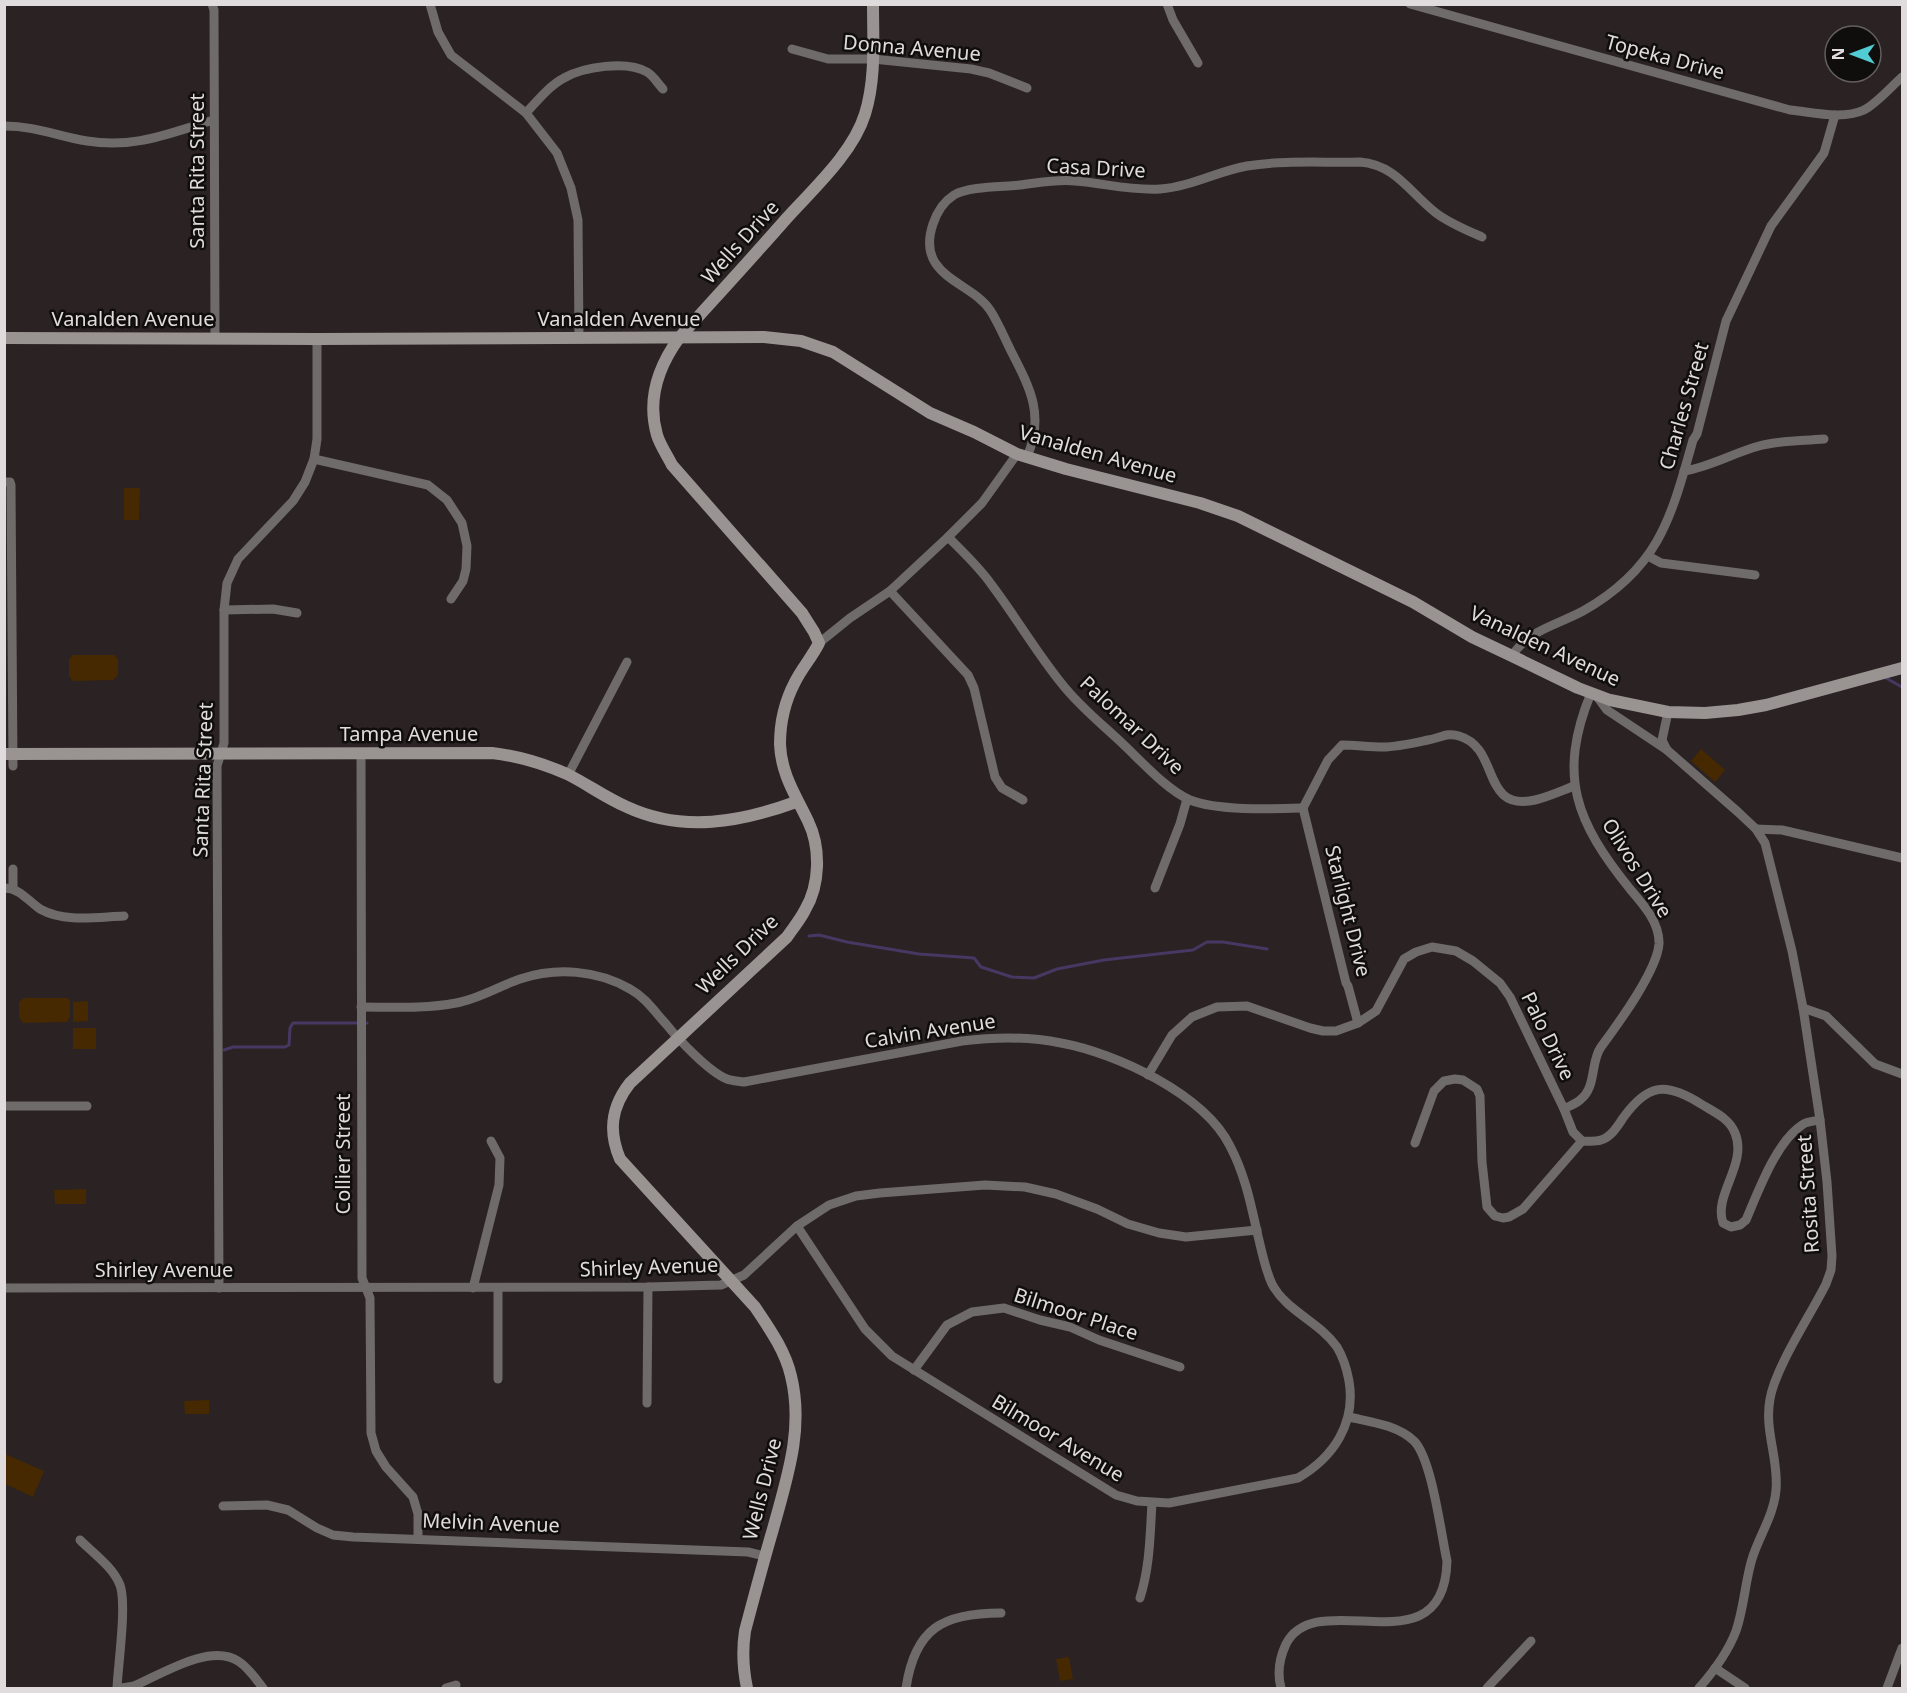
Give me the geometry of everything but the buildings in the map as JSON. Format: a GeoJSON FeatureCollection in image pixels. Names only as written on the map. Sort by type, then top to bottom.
{"type":"FeatureCollection","features":[{"type":"Feature","properties":{"kind":"main road","name":"Wells Drive"},"geometry":{"type":"LineString","coordinates":[[747,1689],[744,1674],[744,1638],[792,1462],[796,1432],[795,1392],[791,1373],[773,1334],[755,1307],[627,1170],[620,1159],[612,1136],[614,1108],[623,1091],[787,937],[806,910],[814,891],[817,862],[815,843],[809,823],[796,802],[784,768],[780,746],[787,700],[795,681],[819,643],[802,613],[672,465],[658,437],[653,417],[654,395],[659,374],[669,351],[679,338],[826,175],[853,139],[865,115],[871,89],[873,4]]}},
{"type":"Feature","properties":{"kind":"main road","name":"Vanalden Avenue"},"geometry":{"type":"LineString","coordinates":[[4,338],[764,337],[801,341],[832,352],[930,413],[1022,455],[1066,469],[1174,496],[1238,516],[1413,602],[1472,637],[1594,694],[1668,712],[1705,713],[1766,705],[1902,668]]}},
{"type":"Feature","properties":{"kind":"main road","name":"Tampa Avenue"},"geometry":{"type":"LineString","coordinates":[[10,758],[492,753],[525,758],[568,775],[627,807],[645,814],[686,823],[716,823],[734,820],[796,802]]}},
{"type":"Feature","properties":{"kind":"street","name":"Santa Rita Street"},"geometry":{"type":"LineString","coordinates":[[212,4],[214,10],[215,338]]}},
{"type":"Feature","properties":{"kind":"street"},"geometry":{"type":"LineString","coordinates":[[430,4],[438,32],[451,55],[526,113],[557,153],[571,188],[578,220],[579,338]]}},
{"type":"Feature","properties":{"kind":"street"},"geometry":{"type":"LineString","coordinates":[[1167,4],[1173,20],[1198,63]]}},
{"type":"Feature","properties":{"kind":"street","name":"Topeka Drive"},"geometry":{"type":"LineString","coordinates":[[1410,4],[1790,110],[1835,115],[1865,110],[1902,76]]}},
{"type":"Feature","properties":{"kind":"street","name":"Donna Avenue"},"geometry":{"type":"LineString","coordinates":[[792,49],[828,59],[873,59],[971,69],[989,73],[1027,88]]}},
{"type":"Feature","properties":{"kind":"street"},"geometry":{"type":"LineString","coordinates":[[526,113],[548,90],[564,78],[588,68],[634,67],[648,72],[663,89]]}},
{"type":"Feature","properties":{"kind":"street","name":"Charles Street"},"geometry":{"type":"LineString","coordinates":[[1512,657],[1520,644],[1529,637],[1582,611],[1622,584],[1658,542],[1669,521],[1693,440],[1697,434],[1726,321],[1771,226],[1824,153],[1835,115]]}},
{"type":"Feature","properties":{"kind":"street"},"geometry":{"type":"LineString","coordinates":[[4,126],[26,126],[85,141],[128,143],[214,120]]}},
{"type":"Feature","properties":{"kind":"street","name":"Casa Drive"},"geometry":{"type":"LineString","coordinates":[[819,643],[850,618],[890,591],[948,537],[982,503],[1022,455],[1035,431],[1036,419],[1029,388],[990,309],[950,279],[939,268],[932,255],[930,238],[936,214],[944,203],[961,191],[1073,181],[1126,188],[1158,189],[1176,187],[1248,166],[1375,163],[1392,172],[1437,214],[1482,237]]}},
{"type":"Feature","properties":{"kind":"street","name":"Santa Rita Street"},"geometry":{"type":"LineString","coordinates":[[219,1288],[217,766],[224,743],[224,610],[227,583],[238,559],[293,501],[305,482],[314,459],[317,339]]}},
{"type":"Feature","properties":{"kind":"street"},"geometry":{"type":"LineString","coordinates":[[1684,471],[1697,469],[1775,442],[1824,439]]}},
{"type":"Feature","properties":{"kind":"street"},"geometry":{"type":"LineString","coordinates":[[314,459],[428,485],[447,500],[462,523],[467,546],[463,581],[451,599]]}},
{"type":"Feature","properties":{"kind":"street"},"geometry":{"type":"LineString","coordinates":[[7,482],[10,758]]}},
{"type":"Feature","properties":{"kind":"street","name":"Palomar Drive"},"geometry":{"type":"LineString","coordinates":[[948,537],[990,583],[1023,629],[1035,651],[1063,685],[1160,780],[1187,799],[1217,807],[1303,808]]}},
{"type":"Feature","properties":{"kind":"street"},"geometry":{"type":"LineString","coordinates":[[1648,556],[1661,563],[1755,575]]}},
{"type":"Feature","properties":{"kind":"street"},"geometry":{"type":"LineString","coordinates":[[890,591],[968,675],[976,696],[995,777],[1002,788],[1023,800]]}},
{"type":"Feature","properties":{"kind":"street"},"geometry":{"type":"LineString","coordinates":[[224,610],[273,609],[297,613]]}},
{"type":"Feature","properties":{"kind":"street"},"geometry":{"type":"LineString","coordinates":[[568,775],[627,662]]}},
{"type":"Feature","properties":{"kind":"street","name":"Rosita Street"},"geometry":{"type":"LineString","coordinates":[[1594,694],[1607,710],[1667,750],[1756,829],[1765,843],[1792,951],[1803,1008],[1827,1182],[1831,1270],[1826,1284],[1779,1372],[1770,1398],[1768,1421],[1776,1469],[1776,1491],[1772,1512],[1752,1560],[1736,1630],[1716,1668],[1699,1689]]}},
{"type":"Feature","properties":{"kind":"street","name":"Olivos Drive"},"geometry":{"type":"LineString","coordinates":[[1564,1109],[1582,1100],[1592,1084],[1597,1053],[1649,973],[1655,962],[1659,943],[1654,923],[1647,910],[1619,875],[1590,830],[1574,786],[1572,764],[1578,729],[1594,694]]}},
{"type":"Feature","properties":{"kind":"street"},"geometry":{"type":"LineString","coordinates":[[1667,750],[1662,740],[1668,712]]}},
{"type":"Feature","properties":{"kind":"street"},"geometry":{"type":"LineString","coordinates":[[1303,808],[1328,760],[1342,745],[1386,747],[1450,734],[1478,745],[1484,754],[1493,781],[1505,796],[1518,801],[1533,800],[1574,786]]}},
{"type":"Feature","properties":{"kind":"street","name":"Collier Street"},"geometry":{"type":"LineString","coordinates":[[362,753],[362,1278],[370,1298],[371,1433],[376,1451],[386,1467],[413,1497],[418,1514],[418,1538]]}},
{"type":"Feature","properties":{"kind":"street"},"geometry":{"type":"LineString","coordinates":[[1155,888],[1180,824],[1187,799]]}},
{"type":"Feature","properties":{"kind":"street","name":"Starlight Drive"},"geometry":{"type":"LineString","coordinates":[[1303,808],[1337,950],[1358,1023]]}},
{"type":"Feature","properties":{"kind":"street"},"geometry":{"type":"LineString","coordinates":[[1756,829],[1782,830],[1902,858]]}},
{"type":"Feature","properties":{"kind":"street"},"geometry":{"type":"LineString","coordinates":[[13,869],[9,888],[40,909],[57,915],[80,918],[124,916]]}},
{"type":"Feature","properties":{"kind":"street","name":"Palo Drive"},"geometry":{"type":"LineString","coordinates":[[1148,1075],[1172,1035],[1192,1017],[1216,1007],[1247,1006],[1323,1031],[1336,1031],[1358,1023],[1376,1011],[1404,959],[1432,947],[1456,951],[1473,961],[1500,983],[1510,997],[1573,1132],[1582,1141]]}},
{"type":"Feature","properties":{"kind":"street","name":"Calvin Avenue"},"geometry":{"type":"LineString","coordinates":[[361,1007],[438,1006],[459,1003],[495,991],[520,979],[547,973],[574,971],[603,977],[631,989],[649,1004],[678,1038],[713,1071],[727,1079],[744,1082],[994,1037],[1062,1043],[1101,1054],[1148,1075],[1184,1095],[1209,1116],[1230,1144],[1247,1185],[1266,1270],[1273,1286],[1285,1300],[1337,1347],[1347,1369],[1351,1392],[1349,1417]]}},
{"type":"Feature","properties":{"kind":"street"},"geometry":{"type":"LineString","coordinates":[[1803,1008],[1826,1016],[1875,1064],[1902,1074]]}},
{"type":"Feature","properties":{"kind":"street"},"geometry":{"type":"LineString","coordinates":[[1415,1143],[1434,1091],[1439,1084],[1455,1079],[1473,1085],[1480,1096],[1482,1162],[1487,1207],[1495,1216],[1509,1217],[1523,1209],[1582,1141],[1603,1140],[1613,1132],[1631,1106],[1644,1095],[1655,1090],[1667,1089],[1682,1092],[1726,1120],[1736,1135],[1737,1153],[1720,1215],[1723,1223],[1731,1227],[1740,1225],[1746,1220],[1766,1173],[1784,1144],[1802,1125],[1820,1120]]}},
{"type":"Feature","properties":{"kind":"street"},"geometry":{"type":"LineString","coordinates":[[4,1106],[87,1106]]}},
{"type":"Feature","properties":{"kind":"street"},"geometry":{"type":"LineString","coordinates":[[473,1288],[499,1185],[500,1158],[491,1141]]}},
{"type":"Feature","properties":{"kind":"street","name":"Shirley Avenue"},"geometry":{"type":"LineString","coordinates":[[4,1288],[498,1288],[721,1285],[744,1275],[797,1226],[830,1205],[856,1196],[985,1185],[1025,1187],[1056,1194],[1097,1209],[1128,1224],[1159,1233],[1186,1237],[1257,1230]]}},
{"type":"Feature","properties":{"kind":"street","name":"Bilmoor Avenue"},"geometry":{"type":"LineString","coordinates":[[797,1226],[865,1329],[892,1356],[1116,1495],[1152,1503],[1183,1501],[1298,1478],[1314,1469],[1329,1455],[1339,1441],[1349,1417]]}},
{"type":"Feature","properties":{"kind":"street"},"geometry":{"type":"LineString","coordinates":[[647,1403],[648,1287]]}},
{"type":"Feature","properties":{"kind":"street"},"geometry":{"type":"LineString","coordinates":[[498,1288],[498,1379]]}},
{"type":"Feature","properties":{"kind":"street","name":"Bilmoor Place"},"geometry":{"type":"LineString","coordinates":[[914,1370],[946,1325],[972,1312],[1004,1308],[1070,1327],[1099,1340],[1180,1367]]}},
{"type":"Feature","properties":{"kind":"street"},"geometry":{"type":"LineString","coordinates":[[1281,1689],[1278,1670],[1281,1654],[1288,1640],[1298,1630],[1323,1621],[1395,1622],[1412,1618],[1425,1612],[1436,1602],[1443,1590],[1447,1561],[1428,1469],[1419,1449],[1400,1431],[1349,1417]]}},
{"type":"Feature","properties":{"kind":"street"},"geometry":{"type":"LineString","coordinates":[[1140,1598],[1149,1559],[1152,1503]]}},
{"type":"Feature","properties":{"kind":"street","name":"Melvin Avenue"},"geometry":{"type":"LineString","coordinates":[[223,1506],[267,1505],[288,1510],[316,1528],[333,1535],[353,1537],[748,1552],[765,1556]]}},
{"type":"Feature","properties":{"kind":"street"},"geometry":{"type":"LineString","coordinates":[[80,1540],[112,1573],[120,1586],[123,1605],[117,1689]]}},
{"type":"Feature","properties":{"kind":"street"},"geometry":{"type":"LineString","coordinates":[[906,1689],[909,1665],[916,1649],[933,1629],[966,1614],[1001,1613]]}},
{"type":"Feature","properties":{"kind":"street"},"geometry":{"type":"LineString","coordinates":[[1486,1689],[1531,1641]]}},
{"type":"Feature","properties":{"kind":"street"},"geometry":{"type":"LineString","coordinates":[[1887,1689],[1902,1648]]}},
{"type":"Feature","properties":{"kind":"street"},"geometry":{"type":"LineString","coordinates":[[122,1689],[134,1686],[204,1655],[223,1654],[239,1661],[263,1689]]}},
{"type":"Feature","properties":{"kind":"street"},"geometry":{"type":"LineString","coordinates":[[1716,1668],[1745,1689]]}},
{"type":"Feature","properties":{"kind":"street"},"geometry":{"type":"LineString","coordinates":[[446,1689],[456,1685]]}},
{"type":"Feature","properties":{"kind":"shaded area"},"geometry":{"type":"Polygon","coordinates":[[[124,488],[140,488],[139,520],[124,520],[124,488]]]}},
{"type":"Feature","properties":{"kind":"shaded area"},"geometry":{"type":"Polygon","coordinates":[[[73,655],[114,655],[118,659],[118,675],[113,680],[73,681],[69,676],[69,659],[73,655]]]}},
{"type":"Feature","properties":{"kind":"shaded area"},"geometry":{"type":"Polygon","coordinates":[[[1701,749],[1725,770],[1715,782],[1691,761],[1701,749]]]}},
{"type":"Feature","properties":{"kind":"shaded area"},"geometry":{"type":"Polygon","coordinates":[[[24,998],[67,998],[70,1001],[70,1017],[67,1022],[23,1023],[19,1018],[19,1002],[24,998]]]}},
{"type":"Feature","properties":{"kind":"shaded area"},"geometry":{"type":"Polygon","coordinates":[[[88,1001],[88,1021],[73,1022],[73,1002],[88,1001]]]}},
{"type":"Feature","properties":{"kind":"shaded area"},"geometry":{"type":"Polygon","coordinates":[[[73,1028],[96,1028],[96,1049],[73,1049],[73,1028]]]}},
{"type":"Feature","properties":{"kind":"shaded area"},"geometry":{"type":"Polygon","coordinates":[[[86,1189],[86,1204],[55,1204],[54,1190],[86,1189]]]}},
{"type":"Feature","properties":{"kind":"shaded area"},"geometry":{"type":"Polygon","coordinates":[[[209,1400],[209,1414],[185,1414],[184,1401],[209,1400]]]}},
{"type":"Feature","properties":{"kind":"shaded area"},"geometry":{"type":"Polygon","coordinates":[[[5,1454],[44,1471],[33,1497],[5,1484],[5,1454]]]}},
{"type":"Feature","properties":{"kind":"shaded area"},"geometry":{"type":"Polygon","coordinates":[[[1069,1657],[1073,1679],[1060,1681],[1056,1659],[1069,1657]]]}},
{"type":"Feature","properties":{"kind":"waterway"},"geometry":{"type":"LineString","coordinates":[[1886,678],[1902,687]]}},
{"type":"Feature","properties":{"kind":"waterway"},"geometry":{"type":"LineString","coordinates":[[809,936],[819,935],[919,954],[974,958],[981,967],[1012,977],[1034,978],[1057,969],[1104,960],[1193,950],[1207,942],[1223,942],[1267,949]]}},
{"type":"Feature","properties":{"kind":"waterway"},"geometry":{"type":"LineString","coordinates":[[224,1050],[233,1047],[285,1047],[289,1045],[290,1028],[293,1023],[367,1023]]}}]}
